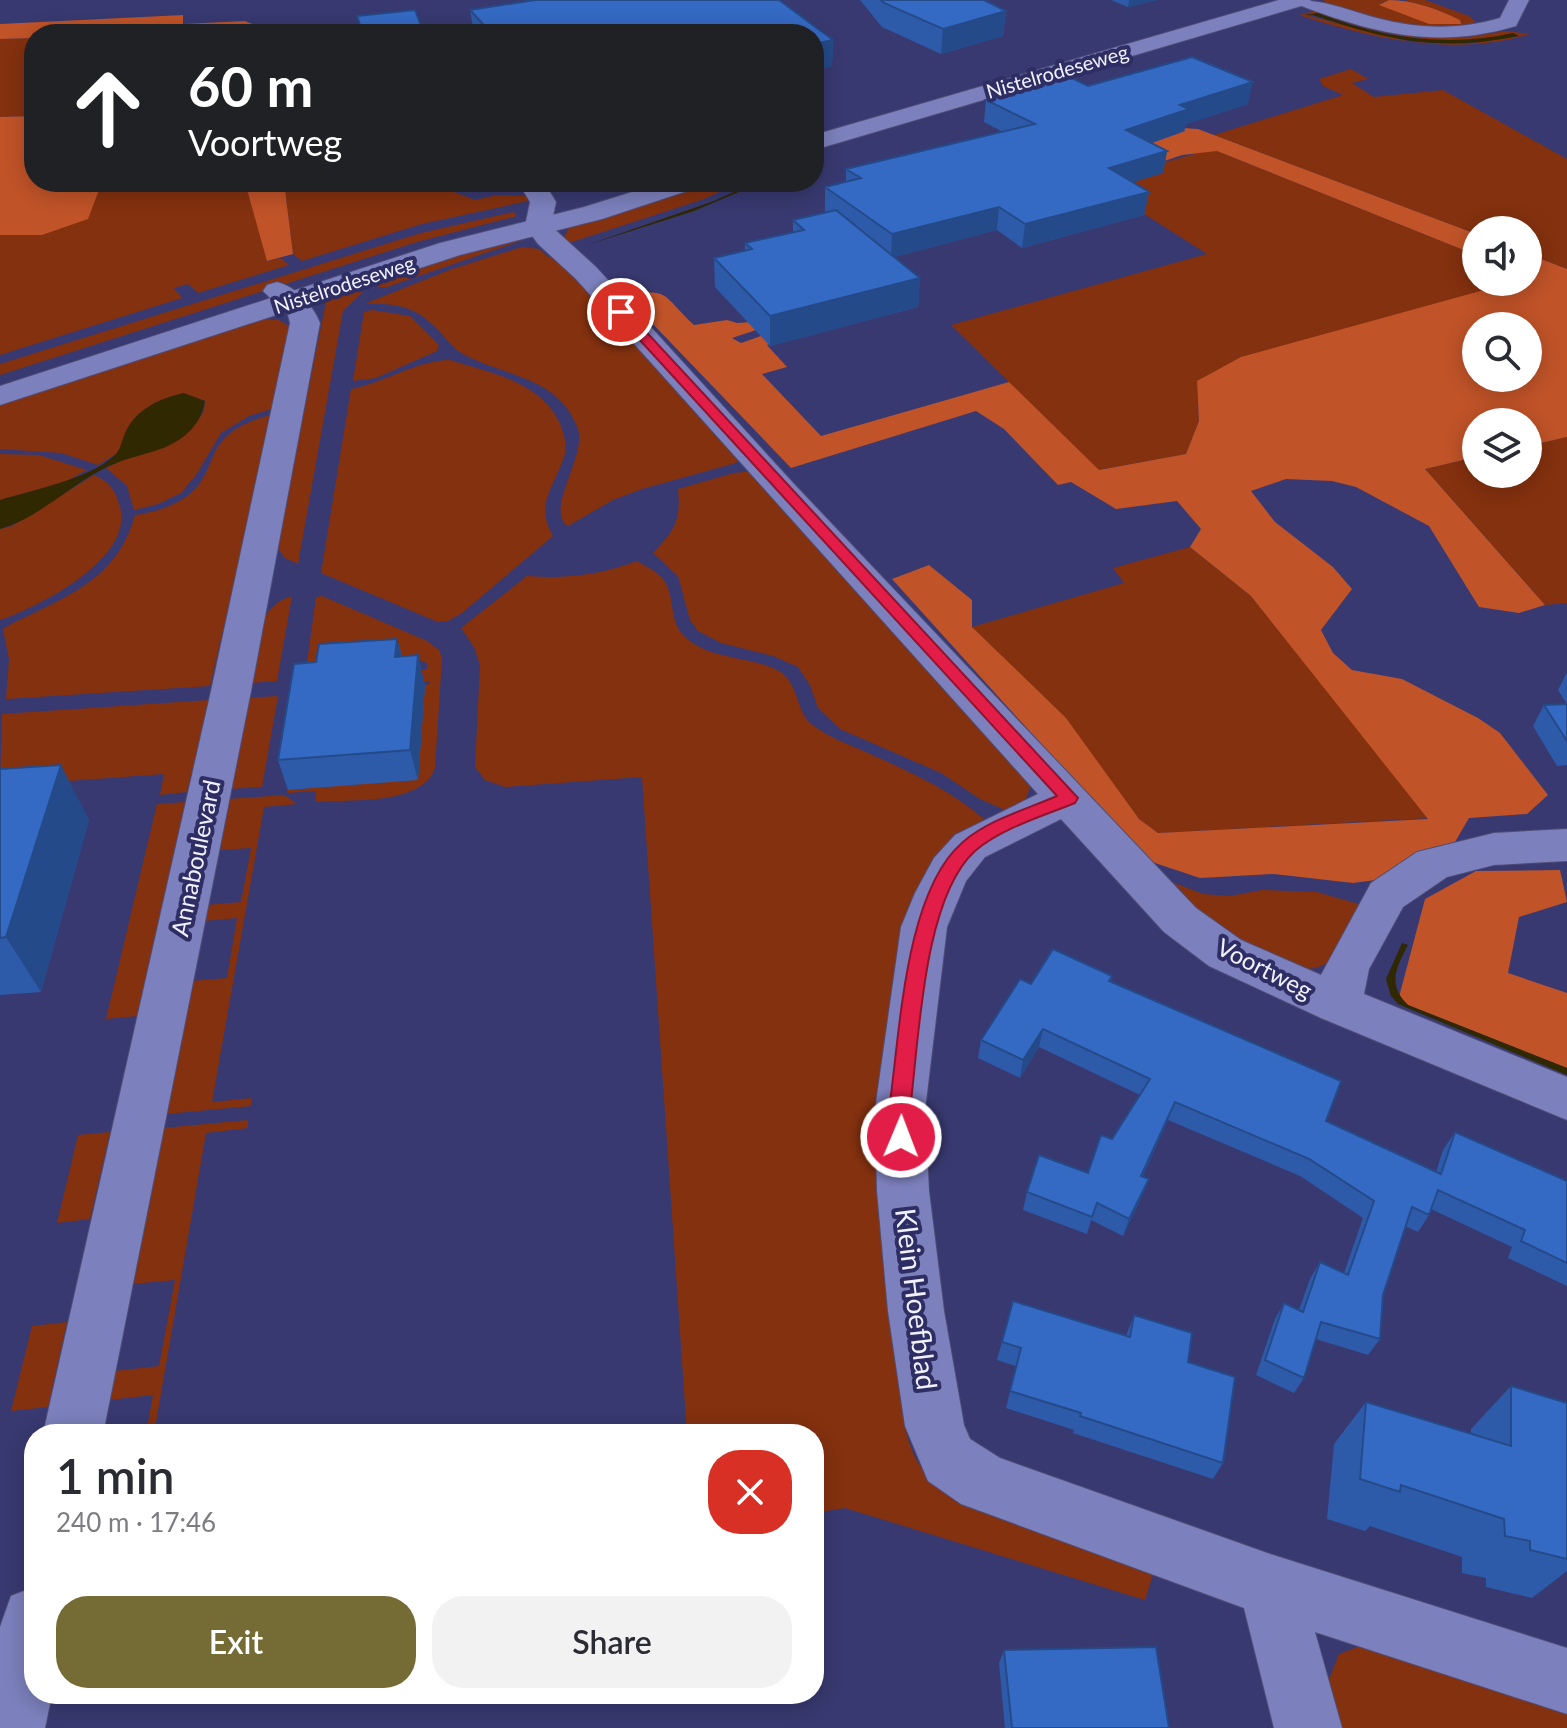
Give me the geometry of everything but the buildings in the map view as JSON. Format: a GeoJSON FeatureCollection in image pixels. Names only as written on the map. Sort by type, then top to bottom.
{"type":"FeatureCollection","features":[{"type":"Feature","properties":{"kind":"street","name":"Nistelrodeseweg"},"geometry":{"type":"LineString","coordinates":[[824,129],[1268,0]]}},
{"type":"Feature","properties":{"kind":"street","name":"Nistelrodeseweg"},"geometry":{"type":"LineString","coordinates":[[824,140],[1302,0]]}},
{"type":"Feature","properties":{"kind":"street"},"geometry":{"type":"LineString","coordinates":[[1302,0],[1352,19],[1392,29],[1458,33],[1485,31],[1509,22],[1519,0]]}},
{"type":"Feature","properties":{"kind":"street"},"geometry":{"type":"LineString","coordinates":[[537,192],[543,202],[538,220]]}},
{"type":"Feature","properties":{"kind":"street","name":"Nistelrodeseweg"},"geometry":{"type":"LineString","coordinates":[[0,379],[450,249],[623,192]]}},
{"type":"Feature","properties":{"kind":"street","name":"Nistelrodeseweg"},"geometry":{"type":"LineString","coordinates":[[538,220],[593,213],[659,192]]}},
{"type":"Feature","properties":{"kind":"street","name":"Voortweg"},"geometry":{"type":"LineString","coordinates":[[538,220],[545,238],[561,248],[586,273],[782,491],[1180,920],[1225,953],[1338,1004],[1567,1099]]}},
{"type":"Feature","properties":{"kind":"street","name":"Nistelrodeseweg"},"geometry":{"type":"LineString","coordinates":[[0,396],[284,296]]}},
{"type":"Feature","properties":{"kind":"street","name":"Annaboulevard"},"geometry":{"type":"LineString","coordinates":[[75,1424],[300,351],[305,323],[284,296]]}},
{"type":"Feature","properties":{"kind":"street","name":"Klein Hoefblad"},"geometry":{"type":"LineString","coordinates":[[1069,798],[1007,825],[970,846],[950,870],[924,927],[900,1110],[903,1191],[916,1311],[935,1426],[949,1460],[983,1482],[1270,1586],[1567,1681]]}},
{"type":"Feature","properties":{"kind":"street"},"geometry":{"type":"LineString","coordinates":[[1338,1004],[1346,968],[1387,895],[1433,864],[1494,849],[1567,845]]}},
{"type":"Feature","properties":{"kind":"street"},"geometry":{"type":"LineString","coordinates":[[1270,1586],[1308,1728]]}},
{"type":"Feature","properties":{"kind":"street"},"geometry":{"type":"LineString","coordinates":[[11,1728],[24,1666]]}},
{"type":"Feature","properties":{"kind":"shaded area"},"geometry":{"type":"Polygon","coordinates":[[[1323,0],[1389,0],[1381,3],[1441,11],[1405,0],[1425,0],[1475,21],[1471,27],[1405,27],[1329,5],[1323,0]]]}},
{"type":"Feature","properties":{"kind":"shaded area"},"geometry":{"type":"Polygon","coordinates":[[[1389,0],[1443,12],[1460,20],[1461,24],[1429,24],[1379,5],[1389,0]]]}},
{"type":"Feature","properties":{"kind":"shaded area"},"geometry":{"type":"Polygon","coordinates":[[[1315,11],[1420,36],[1461,38],[1506,31],[1530,34],[1501,41],[1467,44],[1519,36],[1513,33],[1464,40],[1414,38],[1366,28],[1318,13],[1305,15],[1409,41],[1384,38],[1299,15],[1315,11]]]}},
{"type":"Feature","properties":{"kind":"shaded area"},"geometry":{"type":"Polygon","coordinates":[[[1318,13],[1366,29],[1414,38],[1464,40],[1513,33],[1519,36],[1464,43],[1414,41],[1304,15],[1318,13]]]}},
{"type":"Feature","properties":{"kind":"shaded area"},"geometry":{"type":"Polygon","coordinates":[[[183,15],[183,24],[24,24],[24,38],[0,39],[0,24],[183,15]]]}},
{"type":"Feature","properties":{"kind":"shaded area"},"geometry":{"type":"Polygon","coordinates":[[[245,21],[252,24],[183,24],[245,21]]]}},
{"type":"Feature","properties":{"kind":"shaded area"},"geometry":{"type":"Polygon","coordinates":[[[24,38],[24,116],[0,117],[0,39],[24,38]]]}},
{"type":"Feature","properties":{"kind":"shaded area"},"geometry":{"type":"Polygon","coordinates":[[[1351,69],[1368,79],[1352,83],[1374,97],[1443,90],[1567,159],[1567,269],[1542,259],[1542,216],[1462,216],[1462,229],[1214,135],[1343,95],[1323,86],[1319,79],[1351,69]]]}},
{"type":"Feature","properties":{"kind":"shaded area"},"geometry":{"type":"Polygon","coordinates":[[[24,116],[24,192],[98,192],[88,219],[42,235],[0,235],[0,117],[24,116]]]}},
{"type":"Feature","properties":{"kind":"shaded area"},"geometry":{"type":"Polygon","coordinates":[[[1183,128],[1198,129],[1462,229],[1462,249],[1217,151],[1182,155],[1132,172],[1138,148],[1185,131],[1183,128]]]}},
{"type":"Feature","properties":{"kind":"shaded area"},"geometry":{"type":"Polygon","coordinates":[[[1205,151],[1217,151],[1462,249],[1462,296],[1468,296],[1197,381],[1199,421],[1186,454],[1098,470],[951,325],[1207,254],[1094,182],[1205,151]]]}},
{"type":"Feature","properties":{"kind":"shaded area"},"geometry":{"type":"Polygon","coordinates":[[[96,192],[247,192],[268,261],[281,258],[289,265],[198,293],[188,284],[174,288],[182,298],[0,355],[0,235],[42,235],[96,192]]]}},
{"type":"Feature","properties":{"kind":"shaded area"},"geometry":{"type":"Polygon","coordinates":[[[285,192],[454,192],[475,200],[497,195],[527,196],[528,201],[422,224],[302,261],[293,254],[285,192]]]}},
{"type":"Feature","properties":{"kind":"shaded area"},"geometry":{"type":"Polygon","coordinates":[[[285,192],[293,254],[267,261],[248,193],[285,192]]]}},
{"type":"Feature","properties":{"kind":"shaded area"},"geometry":{"type":"Polygon","coordinates":[[[671,192],[719,192],[569,243],[564,238],[570,225],[671,192]]]}},
{"type":"Feature","properties":{"kind":"shaded area"},"geometry":{"type":"Polygon","coordinates":[[[739,192],[694,211],[587,245],[739,192]]]}},
{"type":"Feature","properties":{"kind":"shaded area"},"geometry":{"type":"Polygon","coordinates":[[[513,212],[517,216],[417,242],[0,375],[0,364],[421,233],[513,212]]]}},
{"type":"Feature","properties":{"kind":"shaded area"},"geometry":{"type":"Polygon","coordinates":[[[513,240],[523,240],[387,287],[379,287],[370,280],[513,240]]]}},
{"type":"Feature","properties":{"kind":"shaded area"},"geometry":{"type":"Polygon","coordinates":[[[522,247],[539,249],[548,257],[555,255],[741,457],[736,463],[642,489],[613,500],[568,526],[562,519],[561,508],[579,440],[578,429],[558,398],[529,380],[463,354],[416,312],[388,304],[364,304],[452,269],[522,247]]]}},
{"type":"Feature","properties":{"kind":"shaded area"},"geometry":{"type":"Polygon","coordinates":[[[1542,259],[1567,269],[1567,437],[1542,443],[1542,408],[1462,408],[1462,460],[1425,469],[1545,605],[1519,613],[1479,607],[1429,526],[1356,487],[1332,481],[1286,479],[1251,491],[1275,522],[1333,567],[1352,589],[1321,630],[1333,653],[1352,670],[1402,679],[1478,718],[1500,733],[1548,795],[1527,814],[1469,818],[1455,842],[1425,852],[1383,879],[1353,883],[1274,874],[1200,878],[1146,860],[892,579],[929,565],[972,600],[972,627],[1066,718],[1139,819],[1158,833],[1428,819],[1251,596],[1190,547],[1201,529],[1177,501],[1116,509],[1071,482],[1058,485],[1004,429],[976,411],[791,468],[625,295],[651,292],[665,296],[694,325],[727,320],[751,322],[759,329],[732,338],[741,343],[761,336],[781,340],[767,345],[787,367],[762,374],[821,436],[1009,382],[1099,470],[1186,454],[1199,421],[1197,381],[1241,357],[1462,296],[1542,296],[1542,259]]]}},
{"type":"Feature","properties":{"kind":"shaded area"},"geometry":{"type":"Polygon","coordinates":[[[356,284],[362,293],[343,311],[298,564],[285,558],[277,547],[326,302],[332,294],[356,284]]]}},
{"type":"Feature","properties":{"kind":"shaded area"},"geometry":{"type":"Polygon","coordinates":[[[372,310],[410,316],[439,345],[437,351],[376,378],[353,381],[364,312],[372,310]]]}},
{"type":"Feature","properties":{"kind":"shaded area"},"geometry":{"type":"Polygon","coordinates":[[[261,319],[279,320],[290,327],[275,408],[249,416],[221,433],[196,475],[181,493],[158,504],[134,510],[127,486],[106,468],[196,423],[204,411],[205,400],[98,465],[61,453],[0,449],[0,403],[261,319]]]}},
{"type":"Feature","properties":{"kind":"shaded area"},"geometry":{"type":"Polygon","coordinates":[[[450,360],[527,388],[551,409],[560,424],[566,446],[545,506],[553,536],[462,613],[448,621],[438,622],[321,573],[351,389],[426,364],[450,360]]]}},
{"type":"Feature","properties":{"kind":"shaded area"},"geometry":{"type":"Polygon","coordinates":[[[184,393],[205,401],[198,421],[183,437],[160,449],[104,469],[31,516],[0,529],[0,500],[91,471],[117,453],[125,433],[142,411],[166,398],[184,393]]]}},
{"type":"Feature","properties":{"kind":"shaded area"},"geometry":{"type":"Polygon","coordinates":[[[273,414],[210,686],[6,699],[9,659],[3,629],[88,583],[121,548],[135,515],[162,509],[187,496],[203,478],[217,449],[229,434],[273,414]]]}},
{"type":"Feature","properties":{"kind":"shaded area"},"geometry":{"type":"Polygon","coordinates":[[[1567,437],[1567,603],[1545,605],[1425,469],[1462,460],[1462,488],[1542,488],[1542,443],[1567,437]]]}},
{"type":"Feature","properties":{"kind":"shaded area"},"geometry":{"type":"Polygon","coordinates":[[[0,454],[39,455],[87,470],[65,482],[0,500],[0,454]]]}},
{"type":"Feature","properties":{"kind":"shaded area"},"geometry":{"type":"Polygon","coordinates":[[[754,471],[1031,785],[1025,801],[1005,810],[980,799],[941,773],[840,729],[818,708],[810,685],[798,667],[773,656],[721,643],[698,631],[690,620],[678,576],[653,553],[675,524],[678,489],[734,473],[754,471]]]}},
{"type":"Feature","properties":{"kind":"shaded area"},"geometry":{"type":"Polygon","coordinates":[[[94,475],[112,488],[120,507],[120,526],[112,545],[80,578],[37,604],[0,620],[0,529],[12,526],[94,475]]]}},
{"type":"Feature","properties":{"kind":"shaded area"},"geometry":{"type":"Polygon","coordinates":[[[1190,547],[1251,596],[1430,818],[1158,833],[1139,819],[972,627],[1124,583],[1113,568],[1190,547]]]}},
{"type":"Feature","properties":{"kind":"shaded area"},"geometry":{"type":"Polygon","coordinates":[[[637,561],[654,571],[669,591],[678,629],[692,643],[714,653],[762,664],[782,673],[789,680],[807,720],[814,726],[833,738],[929,782],[984,819],[940,853],[901,1373],[906,1430],[914,1456],[931,1479],[1155,1568],[1145,1600],[845,1508],[824,1511],[824,1424],[686,1424],[642,777],[505,787],[485,780],[475,767],[480,665],[474,647],[461,628],[527,576],[556,577],[609,570],[637,561]]]}},
{"type":"Feature","properties":{"kind":"shaded area"},"geometry":{"type":"Polygon","coordinates":[[[292,596],[277,681],[250,683],[256,643],[264,619],[270,609],[292,596]]]}},
{"type":"Feature","properties":{"kind":"shaded area"},"geometry":{"type":"Polygon","coordinates":[[[322,596],[427,641],[439,650],[442,658],[435,768],[428,780],[416,789],[383,798],[316,802],[316,791],[287,793],[288,785],[415,686],[430,684],[430,681],[422,682],[422,670],[427,669],[427,663],[411,657],[307,663],[316,597],[322,596]]]}},
{"type":"Feature","properties":{"kind":"shaded area"},"geometry":{"type":"Polygon","coordinates":[[[278,696],[262,787],[229,789],[247,698],[278,696]]]}},
{"type":"Feature","properties":{"kind":"shaded area"},"geometry":{"type":"Polygon","coordinates":[[[209,700],[187,792],[160,795],[164,774],[0,786],[2,714],[209,700]]]}},
{"type":"Feature","properties":{"kind":"shaded area"},"geometry":{"type":"Polygon","coordinates":[[[284,795],[297,804],[264,807],[212,1102],[252,1098],[251,1106],[166,1114],[192,981],[227,978],[237,918],[204,921],[207,905],[241,902],[251,848],[219,850],[228,799],[284,795]]]}},
{"type":"Feature","properties":{"kind":"shaded area"},"geometry":{"type":"Polygon","coordinates":[[[185,802],[137,1016],[106,1019],[157,804],[185,802]]]}},
{"type":"Feature","properties":{"kind":"shaded area"},"geometry":{"type":"Polygon","coordinates":[[[1560,870],[1567,902],[1519,917],[1508,973],[1567,993],[1567,1068],[1408,1005],[1399,997],[1425,899],[1476,871],[1560,870]]]}},
{"type":"Feature","properties":{"kind":"shaded area"},"geometry":{"type":"Polygon","coordinates":[[[1159,877],[1203,894],[1230,896],[1262,890],[1317,892],[1362,905],[1330,962],[1316,968],[1298,970],[1279,966],[1184,905],[1159,877]]]}},
{"type":"Feature","properties":{"kind":"shaded area"},"geometry":{"type":"Polygon","coordinates":[[[1402,943],[1408,945],[1397,969],[1396,983],[1397,990],[1408,1005],[1567,1068],[1567,1075],[1398,1004],[1391,996],[1386,979],[1402,943]]]}},
{"type":"Feature","properties":{"kind":"shaded area"},"geometry":{"type":"Polygon","coordinates":[[[248,1120],[248,1128],[206,1133],[156,1424],[148,1424],[153,1395],[109,1400],[115,1371],[159,1366],[175,1280],[132,1284],[163,1128],[248,1120]]]}},
{"type":"Feature","properties":{"kind":"shaded area"},"geometry":{"type":"Polygon","coordinates":[[[110,1132],[90,1219],[57,1223],[78,1135],[110,1132]]]}},
{"type":"Feature","properties":{"kind":"shaded area"},"geometry":{"type":"Polygon","coordinates":[[[67,1322],[48,1407],[11,1411],[32,1326],[67,1322]]]}},
{"type":"Feature","properties":{"kind":"shaded area"},"geometry":{"type":"Polygon","coordinates":[[[1379,1639],[1567,1704],[1567,1728],[1334,1728],[1324,1692],[1339,1654],[1379,1639]]]}},
{"type":"Feature","properties":{"kind":"route"},"geometry":{"type":"LineString","coordinates":[[621,312],[782,491],[1069,798],[1007,825],[970,846],[950,870],[937,893],[924,927],[900,1110],[901,1137]]}}]}
